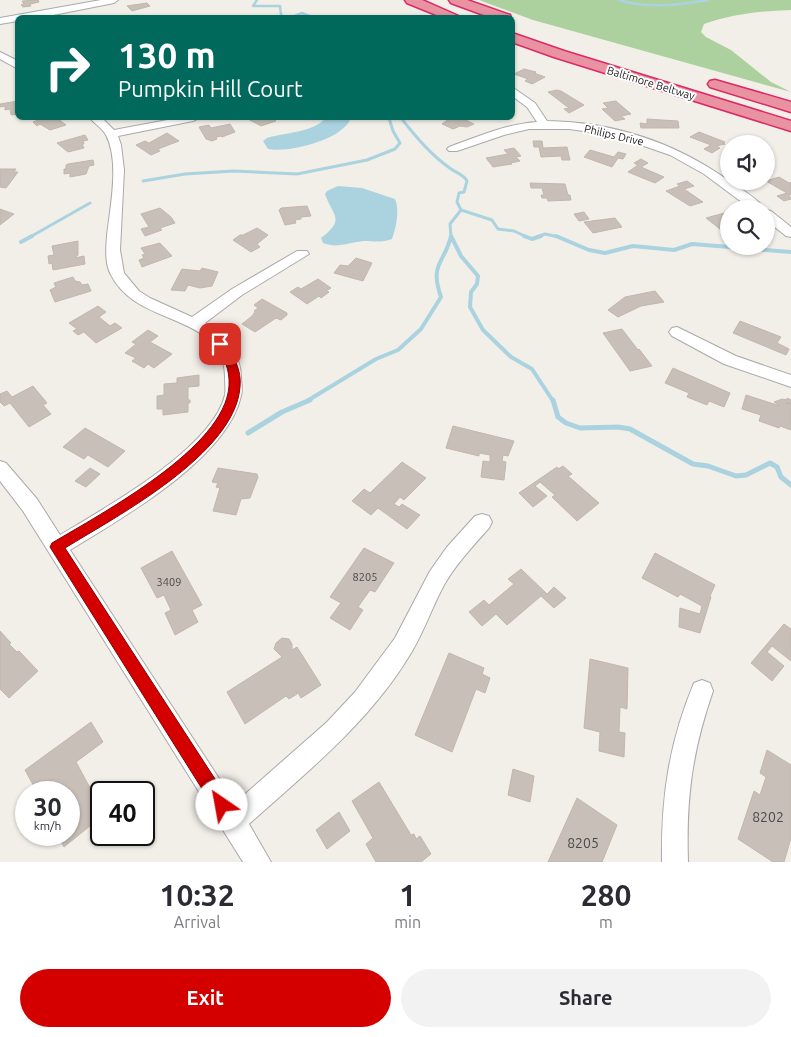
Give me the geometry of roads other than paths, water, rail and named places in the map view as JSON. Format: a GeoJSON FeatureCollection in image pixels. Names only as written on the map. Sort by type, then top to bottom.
{"type":"FeatureCollection","features":[{"type":"Feature","properties":{"kind":"highway"},"geometry":{"type":"LineString","coordinates":[[411,0],[449,15]]}},
{"type":"Feature","properties":{"kind":"highway"},"geometry":{"type":"LineString","coordinates":[[455,0],[497,15]]}},
{"type":"Feature","properties":{"kind":"highway","name":"Baltimore Beltway"},"geometry":{"type":"LineString","coordinates":[[515,38],[559,54],[791,127]]}},
{"type":"Feature","properties":{"kind":"highway","name":"Baltimore Beltway"},"geometry":{"type":"LineString","coordinates":[[706,81],[791,106]]}},
{"type":"Feature","properties":{"kind":"street"},"geometry":{"type":"LineString","coordinates":[[37,15],[114,0]]}},
{"type":"Feature","properties":{"kind":"street"},"geometry":{"type":"LineString","coordinates":[[0,21],[15,18]]}},
{"type":"Feature","properties":{"kind":"street"},"geometry":{"type":"LineString","coordinates":[[0,55],[15,64]]}},
{"type":"Feature","properties":{"kind":"street"},"geometry":{"type":"LineString","coordinates":[[515,92],[531,105],[544,125]]}},
{"type":"Feature","properties":{"kind":"street"},"geometry":{"type":"LineString","coordinates":[[57,547],[160,481],[210,438],[224,420],[232,402],[235,387],[231,360],[209,332],[194,323],[150,304],[135,294],[117,274],[113,251],[117,158],[111,134],[98,120]]}},
{"type":"Feature","properties":{"kind":"street"},"geometry":{"type":"LineString","coordinates":[[111,134],[182,120]]}},
{"type":"Feature","properties":{"kind":"street","name":"Philips Drive"},"geometry":{"type":"LineString","coordinates":[[453,149],[503,132],[544,125],[572,126],[610,132],[674,153],[703,168],[747,200]]}},
{"type":"Feature","properties":{"kind":"street"},"geometry":{"type":"LineString","coordinates":[[775,221],[791,233]]}},
{"type":"Feature","properties":{"kind":"street"},"geometry":{"type":"LineString","coordinates":[[194,323],[237,292],[302,254]]}},
{"type":"Feature","properties":{"kind":"street"},"geometry":{"type":"LineString","coordinates":[[677,332],[730,360],[791,381]]}},
{"type":"Feature","properties":{"kind":"street"},"geometry":{"type":"LineString","coordinates":[[0,468],[30,505],[258,862]]}},
{"type":"Feature","properties":{"kind":"street"},"geometry":{"type":"LineString","coordinates":[[233,822],[335,730],[362,700],[402,646],[437,578],[454,553],[482,522]]}},
{"type":"Feature","properties":{"kind":"street"},"geometry":{"type":"LineString","coordinates":[[675,862],[673,817],[677,774],[688,730],[702,691]]}},
{"type":"Feature","properties":{"kind":"water"},"geometry":{"type":"Polygon","coordinates":[[[323,120],[350,120],[338,133],[327,139],[301,147],[277,150],[268,149],[263,141],[267,138],[307,129],[323,120]]]}},
{"type":"Feature","properties":{"kind":"water"},"geometry":{"type":"Polygon","coordinates":[[[338,186],[362,188],[395,199],[397,214],[392,239],[338,245],[323,243],[321,238],[329,232],[335,222],[334,213],[325,194],[327,191],[338,186]]]}},
{"type":"Feature","properties":{"kind":"waterway"},"geometry":{"type":"LineString","coordinates":[[257,0],[253,6],[280,6],[281,15]]}},
{"type":"Feature","properties":{"kind":"waterway"},"geometry":{"type":"LineString","coordinates":[[619,0],[652,5],[674,5],[708,0]]}},
{"type":"Feature","properties":{"kind":"waterway"},"geometry":{"type":"LineString","coordinates":[[297,15],[302,13],[307,15]]}},
{"type":"Feature","properties":{"kind":"waterway"},"geometry":{"type":"LineString","coordinates":[[143,181],[185,174],[234,171],[297,174],[367,160],[395,149],[400,143],[390,120]]}},
{"type":"Feature","properties":{"kind":"waterway"},"geometry":{"type":"LineString","coordinates":[[403,120],[430,152],[466,179],[464,192],[459,193],[457,202],[461,210]]}},
{"type":"Feature","properties":{"kind":"waterway"},"geometry":{"type":"LineString","coordinates":[[30,237],[90,203]]}},
{"type":"Feature","properties":{"kind":"waterway"},"geometry":{"type":"LineString","coordinates":[[451,236],[450,224],[461,210]]}},
{"type":"Feature","properties":{"kind":"waterway"},"geometry":{"type":"LineString","coordinates":[[461,210],[492,220],[498,229],[514,231],[527,237]]}},
{"type":"Feature","properties":{"kind":"waterway"},"geometry":{"type":"LineString","coordinates":[[537,237],[545,234],[558,237]]}},
{"type":"Feature","properties":{"kind":"waterway"},"geometry":{"type":"LineString","coordinates":[[21,242],[32,236]]}},
{"type":"Feature","properties":{"kind":"waterway"},"geometry":{"type":"LineString","coordinates":[[307,401],[376,359],[398,350],[421,329],[441,297],[437,270],[451,236]]}},
{"type":"Feature","properties":{"kind":"waterway"},"geometry":{"type":"LineString","coordinates":[[451,236],[461,256],[478,276],[477,284],[471,292],[470,307],[483,330],[511,357],[532,369],[553,401]]}},
{"type":"Feature","properties":{"kind":"waterway"},"geometry":{"type":"LineString","coordinates":[[524,236],[532,239],[541,236]]}},
{"type":"Feature","properties":{"kind":"waterway"},"geometry":{"type":"LineString","coordinates":[[558,237],[589,250],[605,253],[633,246],[674,250],[692,244],[791,252]]}},
{"type":"Feature","properties":{"kind":"waterway"},"geometry":{"type":"LineString","coordinates":[[248,433],[282,412],[310,400]]}},
{"type":"Feature","properties":{"kind":"waterway"},"geometry":{"type":"LineString","coordinates":[[553,400],[558,417],[566,423],[580,428],[618,427],[630,429],[693,464],[708,466],[736,476],[746,475],[770,463],[777,467],[781,477],[791,485]]}}]}
